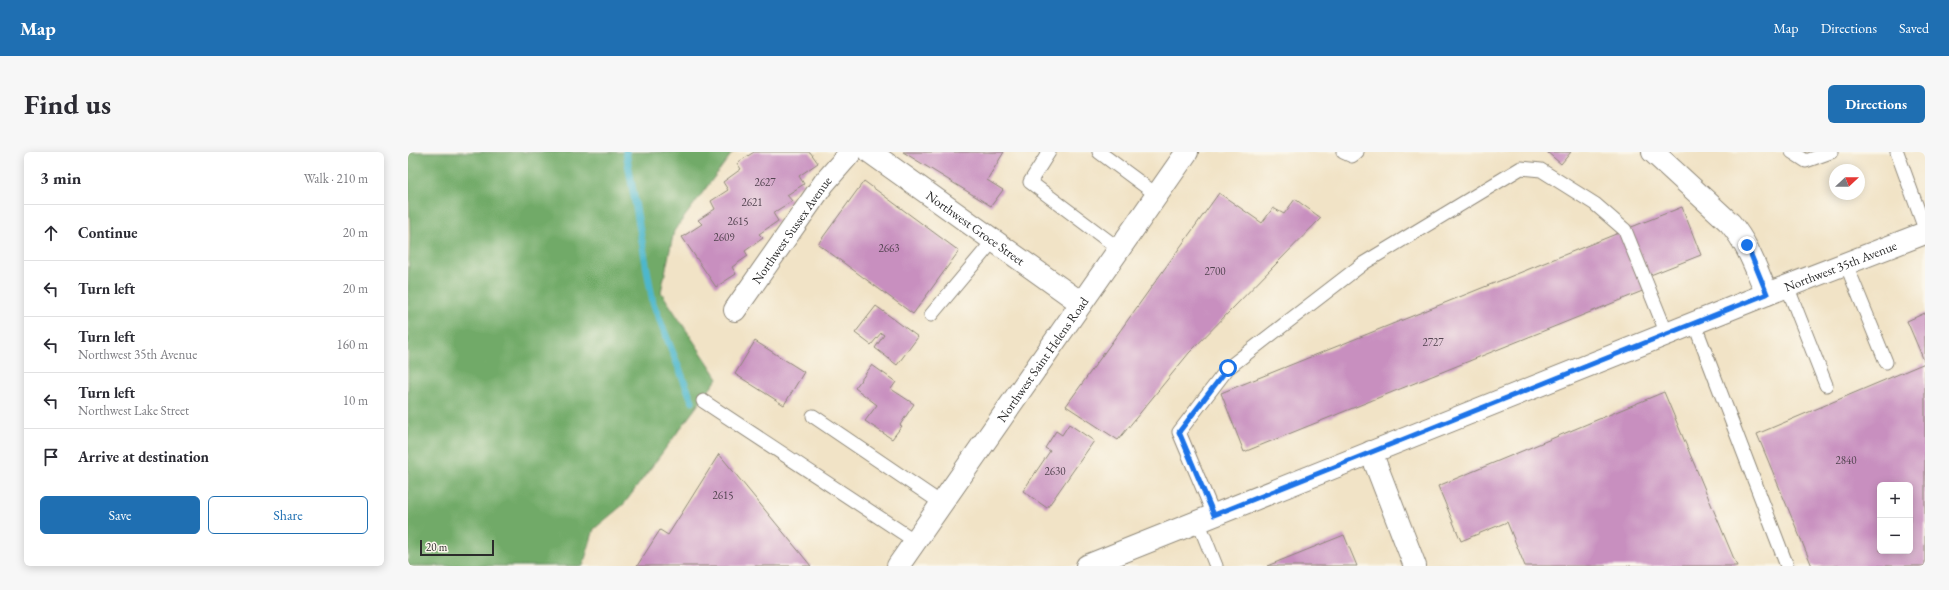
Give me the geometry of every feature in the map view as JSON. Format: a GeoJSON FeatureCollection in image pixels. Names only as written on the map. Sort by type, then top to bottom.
{"type":"FeatureCollection","features":[{"type":"Feature","properties":{"kind":"street","name":"Northwest Sussex Avenue"},"geometry":{"type":"LineString","coordinates":[[735,310],[824,183],[851,152]]}},
{"type":"Feature","properties":{"kind":"street","name":"Northwest Groce Street"},"geometry":{"type":"LineString","coordinates":[[870,152],[1081,303]]}},
{"type":"Feature","properties":{"kind":"street","name":"Northwest Saint Helens Road"},"geometry":{"type":"LineString","coordinates":[[898,566],[1187,152]]}},
{"type":"Feature","properties":{"kind":"street"},"geometry":{"type":"LineString","coordinates":[[1653,152],[1739,233],[1747,245],[1767,294]]}},
{"type":"Feature","properties":{"kind":"street","name":"Northwest 35th Avenue"},"geometry":{"type":"LineString","coordinates":[[1087,566],[1787,286],[1925,233]]}},
{"type":"Feature","properties":{"kind":"street"},"geometry":{"type":"LineString","coordinates":[[1371,452],[1415,566]]}},
{"type":"Feature","properties":{"kind":"lane"},"geometry":{"type":"LineString","coordinates":[[1049,152],[1030,182],[1119,249]]}},
{"type":"Feature","properties":{"kind":"lane"},"geometry":{"type":"LineString","coordinates":[[1099,152],[1157,195]]}},
{"type":"Feature","properties":{"kind":"lane"},"geometry":{"type":"LineString","coordinates":[[1343,152],[1352,156],[1357,152]]}},
{"type":"Feature","properties":{"kind":"lane"},"geometry":{"type":"LineString","coordinates":[[1792,152],[1806,161],[1831,152]]}},
{"type":"Feature","properties":{"kind":"lane"},"geometry":{"type":"LineString","coordinates":[[1897,152],[1925,229]]}},
{"type":"Feature","properties":{"kind":"lane"},"geometry":{"type":"LineString","coordinates":[[1216,566],[1206,518],[1179,432],[1228,368],[1364,263],[1521,168],[1541,170],[1595,204],[1625,230],[1667,334]]}},
{"type":"Feature","properties":{"kind":"lane"},"geometry":{"type":"LineString","coordinates":[[932,315],[993,241]]}},
{"type":"Feature","properties":{"kind":"lane"},"geometry":{"type":"LineString","coordinates":[[1846,264],[1886,362]]}},
{"type":"Feature","properties":{"kind":"lane"},"geometry":{"type":"LineString","coordinates":[[1787,286],[1826,385]]}},
{"type":"Feature","properties":{"kind":"lane"},"geometry":{"type":"LineString","coordinates":[[1694,323],[1787,566]]}},
{"type":"Feature","properties":{"kind":"lane"},"geometry":{"type":"LineString","coordinates":[[703,402],[915,541]]}},
{"type":"Feature","properties":{"kind":"lane"},"geometry":{"type":"LineString","coordinates":[[813,416],[941,503]]}},
{"type":"Feature","properties":{"kind":"green space"},"geometry":{"type":"Polygon","coordinates":[[[408,152],[733,152],[674,231],[661,292],[718,378],[624,504],[594,529],[583,566],[408,566],[408,286],[410,235],[408,152]]]}},
{"type":"Feature","properties":{"kind":"building"},"geometry":{"type":"Polygon","coordinates":[[[754,152],[810,152],[818,163],[799,176],[804,184],[787,195],[792,201],[773,213],[778,221],[759,234],[763,238],[745,251],[748,256],[732,267],[736,274],[716,287],[682,237],[702,224],[698,220],[715,209],[711,201],[728,190],[723,182],[741,169],[737,163],[754,152]]]}},
{"type":"Feature","properties":{"kind":"building"},"geometry":{"type":"Polygon","coordinates":[[[903,152],[1004,152],[987,180],[1003,190],[991,206],[903,152]]]}},
{"type":"Feature","properties":{"kind":"building"},"geometry":{"type":"Polygon","coordinates":[[[1547,152],[1571,152],[1561,164],[1547,152]]]}},
{"type":"Feature","properties":{"kind":"building"},"geometry":{"type":"Polygon","coordinates":[[[864,181],[959,251],[913,314],[818,244],[864,181]]]}},
{"type":"Feature","properties":{"kind":"building"},"geometry":{"type":"Polygon","coordinates":[[[1219,193],[1262,223],[1273,208],[1284,214],[1295,199],[1321,218],[1189,353],[1118,440],[1066,406],[1219,193]]]}},
{"type":"Feature","properties":{"kind":"building"},"geometry":{"type":"Polygon","coordinates":[[[1682,207],[1701,255],[1648,276],[1629,228],[1682,207]]]}},
{"type":"Feature","properties":{"kind":"building"},"geometry":{"type":"Polygon","coordinates":[[[1621,232],[1645,290],[1244,452],[1221,393],[1621,232]]]}},
{"type":"Feature","properties":{"kind":"building"},"geometry":{"type":"Polygon","coordinates":[[[876,306],[918,337],[897,365],[875,348],[884,335],[881,333],[871,345],[855,333],[876,306]]]}},
{"type":"Feature","properties":{"kind":"building"},"geometry":{"type":"Polygon","coordinates":[[[1925,313],[1925,363],[1907,321],[1925,313]]]}},
{"type":"Feature","properties":{"kind":"building"},"geometry":{"type":"Polygon","coordinates":[[[755,341],[804,372],[784,405],[735,374],[755,341]]]}},
{"type":"Feature","properties":{"kind":"building"},"geometry":{"type":"Polygon","coordinates":[[[1925,363],[1925,566],[1812,566],[1757,434],[1925,363]]]}},
{"type":"Feature","properties":{"kind":"building"},"geometry":{"type":"Polygon","coordinates":[[[872,365],[896,382],[891,389],[914,404],[900,425],[902,426],[892,439],[865,421],[877,405],[855,388],[872,365]]]}},
{"type":"Feature","properties":{"kind":"building"},"geometry":{"type":"Polygon","coordinates":[[[1664,392],[1737,566],[1525,566],[1507,522],[1461,541],[1438,486],[1664,392]]]}},
{"type":"Feature","properties":{"kind":"building"},"geometry":{"type":"Polygon","coordinates":[[[1069,424],[1094,441],[1047,508],[1023,491],[1050,451],[1045,448],[1056,431],[1062,435],[1069,424]]]}},
{"type":"Feature","properties":{"kind":"building"},"geometry":{"type":"Polygon","coordinates":[[[719,454],[811,566],[637,566],[660,530],[668,535],[719,454]]]}},
{"type":"Feature","properties":{"kind":"building"},"geometry":{"type":"Polygon","coordinates":[[[1344,535],[1357,566],[1267,566],[1344,535]]]}},
{"type":"Feature","properties":{"kind":"waterway"},"geometry":{"type":"LineString","coordinates":[[626,152],[653,303],[692,401]]}},
{"type":"Feature","properties":{"kind":"route"},"geometry":{"type":"LineString","coordinates":[[1228,368],[1179,432],[1214,515],[1767,294],[1747,245]]}}]}
